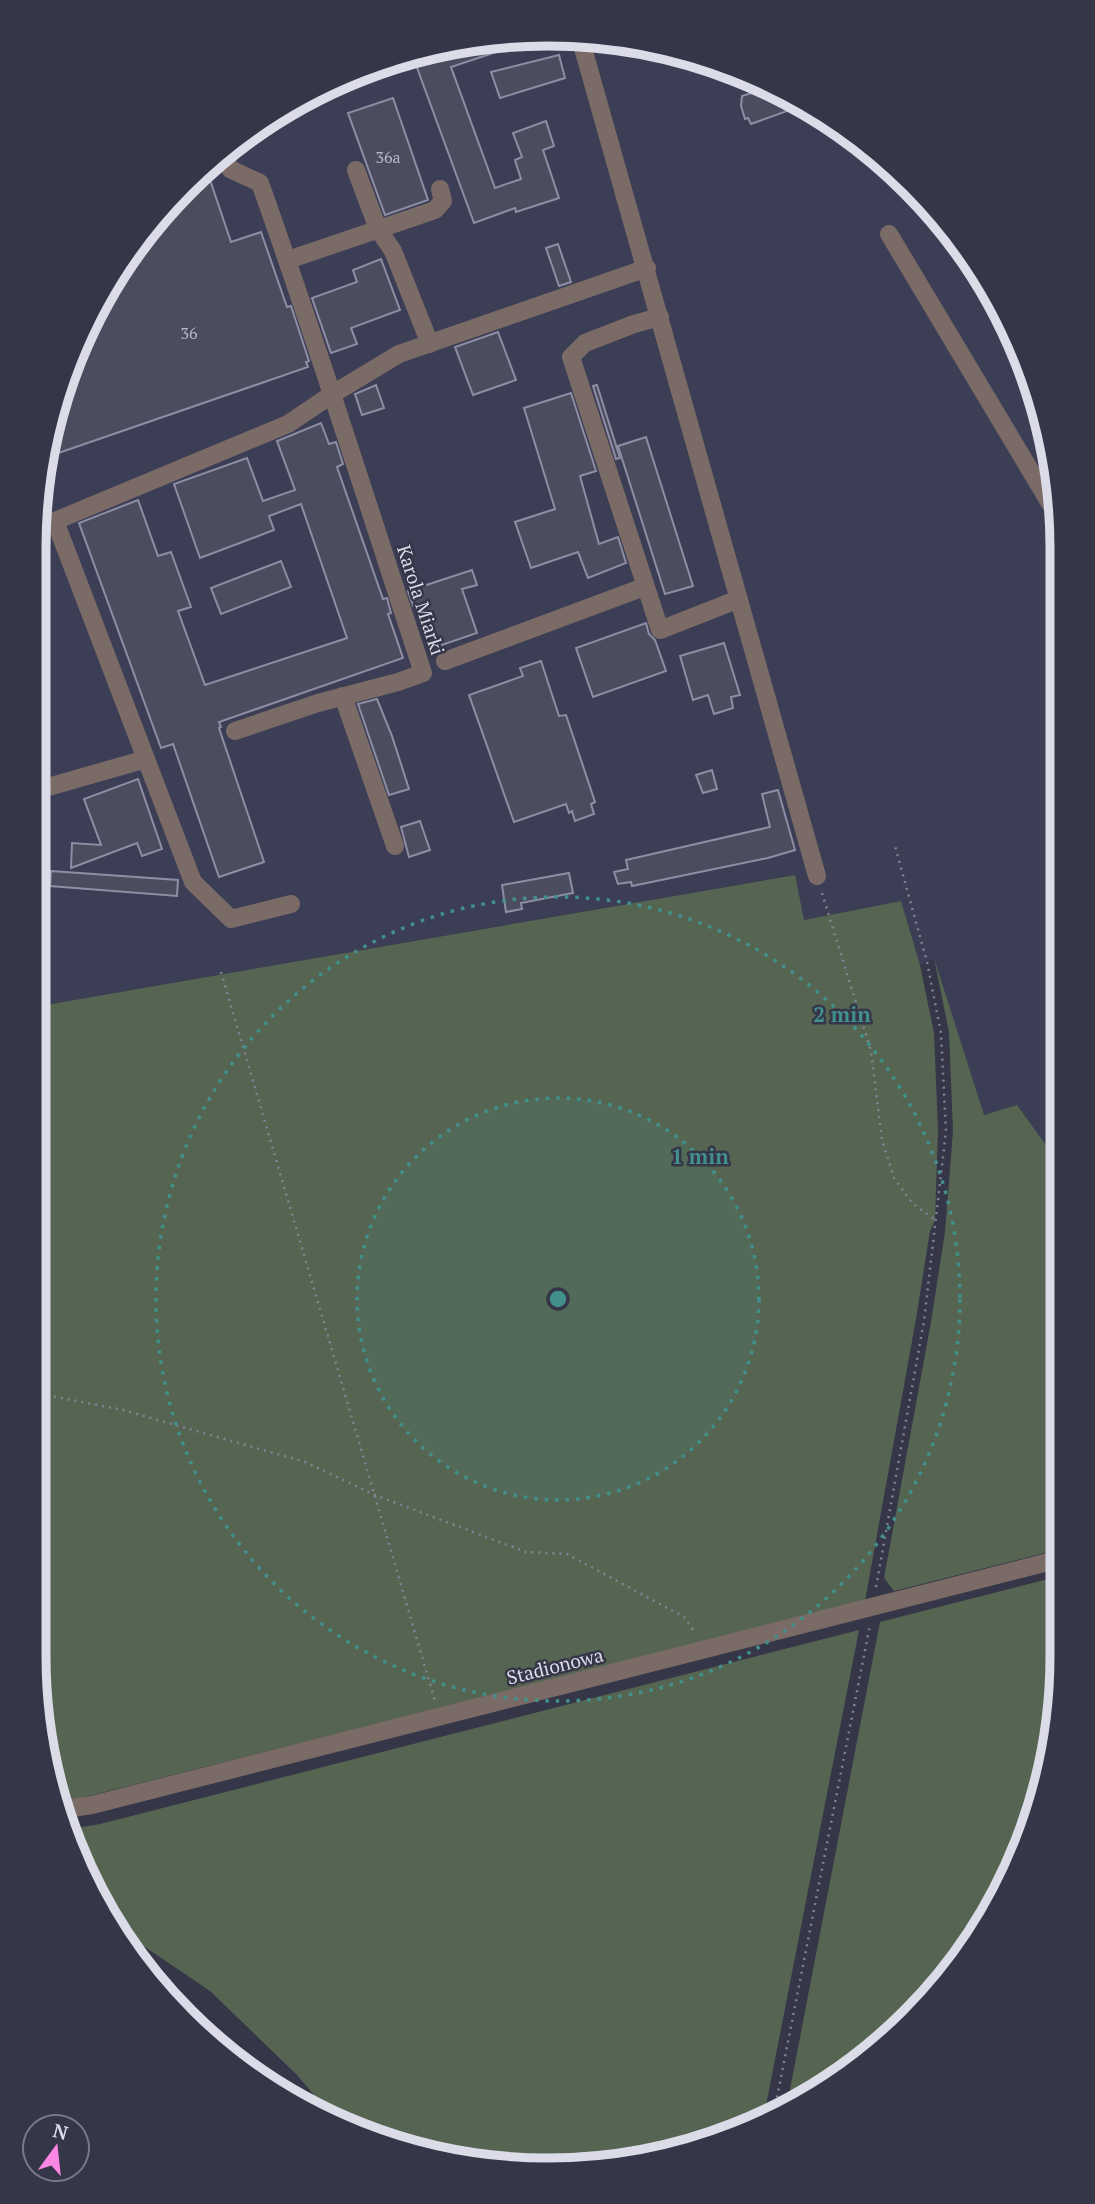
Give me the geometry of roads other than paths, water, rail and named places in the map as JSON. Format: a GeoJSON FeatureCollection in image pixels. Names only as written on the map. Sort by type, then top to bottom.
{"type":"FeatureCollection","features":[{"type":"Feature","properties":{"kind":"street"},"geometry":{"type":"LineString","coordinates":[[583,47],[817,876]]}},
{"type":"Feature","properties":{"kind":"street","name":"Karola Miarki"},"geometry":{"type":"LineString","coordinates":[[227,161],[230,169],[260,183],[310,321],[331,395],[423,673],[235,731]]}},
{"type":"Feature","properties":{"kind":"street"},"geometry":{"type":"LineString","coordinates":[[356,170],[378,229],[393,251],[430,344]]}},
{"type":"Feature","properties":{"kind":"street"},"geometry":{"type":"LineString","coordinates":[[288,260],[435,210],[443,201],[440,189]]}},
{"type":"Feature","properties":{"kind":"street"},"geometry":{"type":"LineString","coordinates":[[889,234],[1046,495]]}},
{"type":"Feature","properties":{"kind":"street"},"geometry":{"type":"LineString","coordinates":[[47,523],[288,424],[399,354],[647,268]]}},
{"type":"Feature","properties":{"kind":"street"},"geometry":{"type":"LineString","coordinates":[[660,317],[585,343],[571,358],[660,630],[739,598]]}},
{"type":"Feature","properties":{"kind":"street"},"geometry":{"type":"LineString","coordinates":[[55,521],[193,881],[231,919],[291,904]]}},
{"type":"Feature","properties":{"kind":"street","name":"Karola Miarki"},"geometry":{"type":"LineString","coordinates":[[445,661],[524,629],[645,587]]}},
{"type":"Feature","properties":{"kind":"street"},"geometry":{"type":"LineString","coordinates":[[343,696],[395,846]]}},
{"type":"Feature","properties":{"kind":"street"},"geometry":{"type":"LineString","coordinates":[[46,787],[146,759]]}},
{"type":"Feature","properties":{"kind":"street","name":"Stadionowa"},"geometry":{"type":"LineString","coordinates":[[69,1808],[92,1805],[1050,1562]]}}]}
